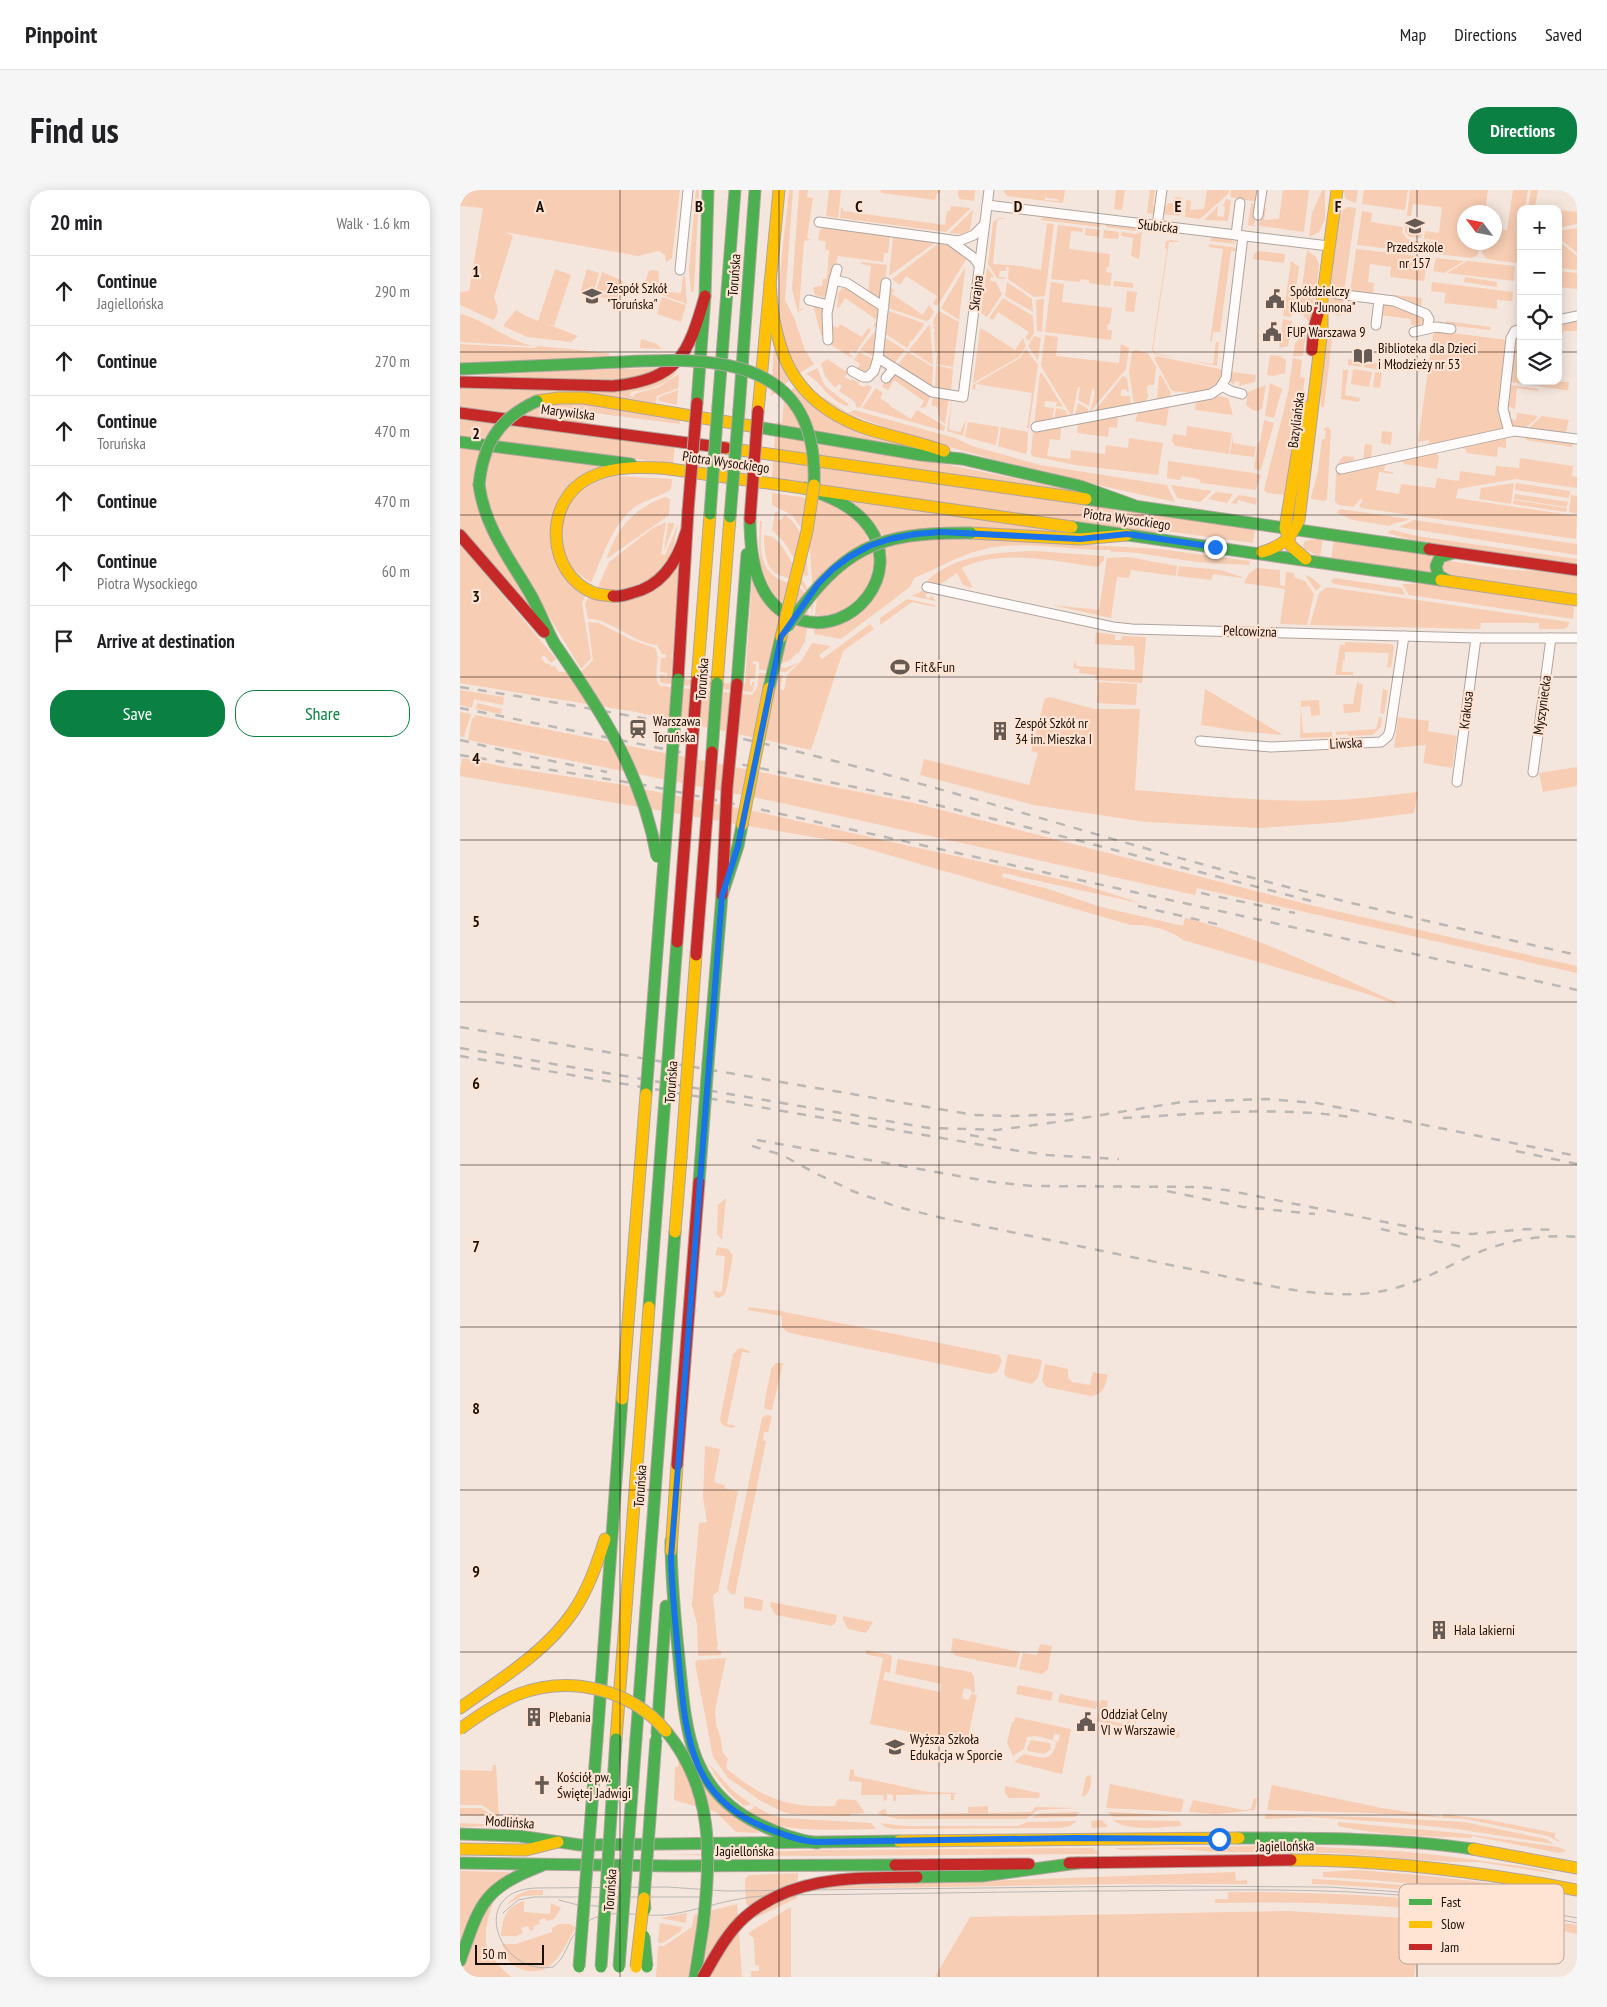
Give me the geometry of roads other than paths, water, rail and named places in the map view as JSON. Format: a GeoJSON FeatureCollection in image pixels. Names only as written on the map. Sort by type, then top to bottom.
{"type":"FeatureCollection","features":[{"type":"Feature","properties":{"kind":"main road","name":"Toruńska"},"geometry":{"type":"LineString","coordinates":[[579,1972],[678,679],[686,532],[705,296],[708,190]]}},
{"type":"Feature","properties":{"kind":"main road","name":"Toruńska"},"geometry":{"type":"LineString","coordinates":[[600,1972],[734,190]]}},
{"type":"Feature","properties":{"kind":"main road","name":"Toruńska"},"geometry":{"type":"LineString","coordinates":[[619,1974],[756,190]]}},
{"type":"Feature","properties":{"kind":"main road"},"geometry":{"type":"LineString","coordinates":[[642,1972],[644,1898],[656,1740],[670,1625],[671,1542],[722,896],[727,788],[758,411],[779,190]]}},
{"type":"Feature","properties":{"kind":"main road","name":"Bazyliańska"},"geometry":{"type":"LineString","coordinates":[[1289,532],[1299,520],[1321,338],[1322,301],[1336,190]]}},
{"type":"Feature","properties":{"kind":"main road"},"geometry":{"type":"LineString","coordinates":[[770,283],[774,324],[784,362],[799,386],[811,398],[826,410],[846,420],[926,445],[962,459]]}},
{"type":"Feature","properties":{"kind":"main road"},"geometry":{"type":"LineString","coordinates":[[460,382],[613,386],[635,384],[652,379],[673,366],[686,352],[696,328],[705,296]]}},
{"type":"Feature","properties":{"kind":"main road"},"geometry":{"type":"LineString","coordinates":[[460,369],[683,361],[720,363],[757,374],[773,384],[791,401],[806,424],[814,452],[815,481],[812,511],[781,637],[738,846],[722,896]]}},
{"type":"Feature","properties":{"kind":"main road"},"geometry":{"type":"LineString","coordinates":[[554,643],[533,599],[490,527],[481,502],[479,485],[482,458],[493,435],[514,413],[537,401],[560,398],[584,398],[922,455],[962,459],[1084,487],[1133,506]]}},
{"type":"Feature","properties":{"kind":"main road","name":"Marywilska"},"geometry":{"type":"LineString","coordinates":[[460,413],[673,440]]}},
{"type":"Feature","properties":{"kind":"main road","name":"Piotra Wysockiego"},"geometry":{"type":"LineString","coordinates":[[673,440],[1133,506],[1289,532],[1456,552],[1577,570]]}},
{"type":"Feature","properties":{"kind":"main road"},"geometry":{"type":"LineString","coordinates":[[460,442],[672,469]]}},
{"type":"Feature","properties":{"kind":"main road"},"geometry":{"type":"LineString","coordinates":[[672,469],[629,468],[596,474],[578,485],[565,499],[555,526],[556,547],[566,570],[577,582],[592,591],[611,596],[628,595],[643,591],[653,585],[670,567],[681,548],[686,532]]}},
{"type":"Feature","properties":{"kind":"main road","name":"Piotra Wysockiego"},"geometry":{"type":"LineString","coordinates":[[672,469],[1577,600]]}},
{"type":"Feature","properties":{"kind":"main road"},"geometry":{"type":"LineString","coordinates":[[750,519],[750,537],[754,566],[765,595],[773,605],[786,615],[811,622],[828,622],[840,619],[864,603],[876,585],[880,573],[880,558],[876,538],[861,516],[836,500],[805,488]]}},
{"type":"Feature","properties":{"kind":"main road"},"geometry":{"type":"LineString","coordinates":[[1254,553],[1274,548],[1289,532],[1298,554],[1319,563]]}},
{"type":"Feature","properties":{"kind":"main road"},"geometry":{"type":"LineString","coordinates":[[781,637],[818,584],[833,569],[858,551],[879,542],[916,534],[971,533],[1080,539],[1127,534]]}},
{"type":"Feature","properties":{"kind":"main road"},"geometry":{"type":"LineString","coordinates":[[460,535],[554,643],[597,707],[631,768],[645,799],[654,831],[659,880],[659,919]]}},
{"type":"Feature","properties":{"kind":"main road"},"geometry":{"type":"LineString","coordinates":[[1448,581],[1438,575],[1436,564],[1442,556],[1456,552]]}},
{"type":"Feature","properties":{"kind":"main road"},"geometry":{"type":"LineString","coordinates":[[460,1708],[556,1634],[572,1613],[586,1591],[602,1550],[610,1523],[616,1484]]}},
{"type":"Feature","properties":{"kind":"main road"},"geometry":{"type":"LineString","coordinates":[[670,1625],[692,1752],[697,1766],[709,1785],[721,1799],[747,1820],[789,1836],[817,1842]]}},
{"type":"Feature","properties":{"kind":"main road"},"geometry":{"type":"LineString","coordinates":[[460,1729],[510,1698],[540,1688],[562,1685],[583,1686],[616,1694],[638,1705],[661,1724],[678,1744],[691,1768],[700,1794],[706,1823],[708,1852],[707,1892],[695,1977]]}},
{"type":"Feature","properties":{"kind":"main road","name":"Modlińska"},"geometry":{"type":"LineString","coordinates":[[460,1834],[511,1835],[558,1842]]}},
{"type":"Feature","properties":{"kind":"main road","name":"Jagiellońska"},"geometry":{"type":"LineString","coordinates":[[558,1842],[580,1845],[1044,1839],[1327,1838],[1444,1846],[1504,1854],[1577,1868]]}},
{"type":"Feature","properties":{"kind":"main road"},"geometry":{"type":"LineString","coordinates":[[460,1849],[514,1850],[538,1848],[558,1842]]}},
{"type":"Feature","properties":{"kind":"main road","name":"Jagiellońska"},"geometry":{"type":"LineString","coordinates":[[541,1866],[737,1866],[1324,1860],[1389,1864],[1494,1875],[1544,1884]]}},
{"type":"Feature","properties":{"kind":"main road"},"geometry":{"type":"LineString","coordinates":[[460,1863],[541,1866]]}},
{"type":"Feature","properties":{"kind":"main road"},"geometry":{"type":"LineString","coordinates":[[703,1977],[718,1948],[735,1926],[772,1897],[808,1884],[838,1879],[982,1876],[1078,1863]]}},
{"type":"Feature","properties":{"kind":"main road"},"geometry":{"type":"LineString","coordinates":[[460,1961],[476,1915],[487,1897],[507,1881],[541,1866]]}},
{"type":"Feature","properties":{"kind":"main road","name":"Jagiellońska"},"geometry":{"type":"LineString","coordinates":[[1564,1888],[1577,1890]]}},
{"type":"Feature","properties":{"kind":"street"},"geometry":{"type":"LineString","coordinates":[[680,270],[688,190]]}},
{"type":"Feature","properties":{"kind":"street","name":"Skrajna"},"geometry":{"type":"LineString","coordinates":[[894,368],[932,392],[963,397],[989,190]]}},
{"type":"Feature","properties":{"kind":"street"},"geometry":{"type":"LineString","coordinates":[[1157,226],[1162,190]]}},
{"type":"Feature","properties":{"kind":"street"},"geometry":{"type":"LineString","coordinates":[[1258,215],[1262,190]]}},
{"type":"Feature","properties":{"kind":"street"},"geometry":{"type":"LineString","coordinates":[[1036,427],[1211,394],[1222,386],[1226,378],[1240,236],[1240,203]]}},
{"type":"Feature","properties":{"kind":"street","name":"Słubicka"},"geometry":{"type":"LineString","coordinates":[[987,205],[1329,246]]}},
{"type":"Feature","properties":{"kind":"street"},"geometry":{"type":"LineString","coordinates":[[819,222],[959,241],[977,233],[985,223]]}},
{"type":"Feature","properties":{"kind":"street"},"geometry":{"type":"LineString","coordinates":[[948,240],[974,258],[979,265]]}},
{"type":"Feature","properties":{"kind":"street"},"geometry":{"type":"LineString","coordinates":[[828,340],[826,316],[837,269]]}},
{"type":"Feature","properties":{"kind":"street"},"geometry":{"type":"LineString","coordinates":[[834,280],[848,284],[884,307]]}},
{"type":"Feature","properties":{"kind":"street"},"geometry":{"type":"LineString","coordinates":[[852,371],[863,377],[868,377],[874,370],[878,358],[886,283]]}},
{"type":"Feature","properties":{"kind":"street"},"geometry":{"type":"LineString","coordinates":[[1337,294],[1395,301],[1425,314],[1428,318],[1427,329]]}},
{"type":"Feature","properties":{"kind":"street"},"geometry":{"type":"LineString","coordinates":[[809,300],[828,305]]}},
{"type":"Feature","properties":{"kind":"street"},"geometry":{"type":"LineString","coordinates":[[1376,325],[1379,300]]}},
{"type":"Feature","properties":{"kind":"street"},"geometry":{"type":"LineString","coordinates":[[1562,319],[1577,316]]}},
{"type":"Feature","properties":{"kind":"street"},"geometry":{"type":"LineString","coordinates":[[1414,332],[1436,327],[1451,329]]}},
{"type":"Feature","properties":{"kind":"street"},"geometry":{"type":"LineString","coordinates":[[1509,432],[1503,409],[1511,338],[1517,331]]}},
{"type":"Feature","properties":{"kind":"street"},"geometry":{"type":"LineString","coordinates":[[878,358],[894,368],[886,378]]}},
{"type":"Feature","properties":{"kind":"street"},"geometry":{"type":"LineString","coordinates":[[1222,386],[1242,394]]}},
{"type":"Feature","properties":{"kind":"street"},"geometry":{"type":"LineString","coordinates":[[1341,468],[1509,432],[1518,431],[1577,439]]}},
{"type":"Feature","properties":{"kind":"street","name":"Pelcowizna"},"geometry":{"type":"LineString","coordinates":[[927,587],[1113,627],[1476,638],[1577,638]]}},
{"type":"Feature","properties":{"kind":"street","name":"Liwska"},"geometry":{"type":"LineString","coordinates":[[1200,741],[1271,747],[1382,742],[1388,736],[1390,730],[1404,636]]}},
{"type":"Feature","properties":{"kind":"street","name":"Krakusa"},"geometry":{"type":"LineString","coordinates":[[1457,782],[1476,638]]}},
{"type":"Feature","properties":{"kind":"street","name":"Myszyniecka"},"geometry":{"type":"LineString","coordinates":[[1533,772],[1551,638]]}},
{"type":"Feature","properties":{"kind":"tram line"},"geometry":{"type":"LineString","coordinates":[[1399,1892],[1329,1887],[1153,1886],[726,1891],[667,1887],[536,1888],[514,1893],[502,1903],[496,1917],[498,1932],[505,1947],[518,1959],[534,1967],[553,1967],[560,1960],[576,1932],[586,1923],[597,1917],[609,1914],[673,1914],[750,1897],[775,1895],[1237,1890],[1348,1892],[1399,1895]]}},
{"type":"Feature","properties":{"kind":"tram line"},"geometry":{"type":"LineString","coordinates":[[503,1913],[518,1900],[534,1897],[705,1897]]}},
{"type":"Feature","properties":{"kind":"tram line"},"geometry":{"type":"LineString","coordinates":[[559,1900],[578,1905],[616,1907]]}},
{"type":"Feature","properties":{"kind":"tram line"},"geometry":{"type":"LineString","coordinates":[[1564,1916],[1577,1918]]}},
{"type":"Feature","properties":{"kind":"tram line"},"geometry":{"type":"LineString","coordinates":[[1564,1920],[1577,1923]]}},
{"type":"Feature","properties":{"kind":"railway"},"geometry":{"type":"LineString","coordinates":[[460,687],[620,714],[778,747],[958,794],[1257,879],[1577,955]]}},
{"type":"Feature","properties":{"kind":"railway"},"geometry":{"type":"LineString","coordinates":[[460,708],[909,798],[1319,903]]}},
{"type":"Feature","properties":{"kind":"railway"},"geometry":{"type":"LineString","coordinates":[[460,740],[607,772]]}},
{"type":"Feature","properties":{"kind":"railway"},"geometry":{"type":"LineString","coordinates":[[460,755],[650,786],[1577,990]]}},
{"type":"Feature","properties":{"kind":"railway"},"geometry":{"type":"LineString","coordinates":[[1201,893],[1295,913]]}},
{"type":"Feature","properties":{"kind":"railway"},"geometry":{"type":"LineString","coordinates":[[1138,906],[1225,926]]}},
{"type":"Feature","properties":{"kind":"railway"},"geometry":{"type":"LineString","coordinates":[[460,1027],[974,1115],[1075,1114]]}},
{"type":"Feature","properties":{"kind":"railway"},"geometry":{"type":"LineString","coordinates":[[460,1048],[929,1128],[997,1130],[1182,1102],[1266,1099],[1317,1103],[1577,1156]]}},
{"type":"Feature","properties":{"kind":"railway"},"geometry":{"type":"LineString","coordinates":[[460,1056],[1006,1149],[1047,1155],[1119,1159]]}},
{"type":"Feature","properties":{"kind":"railway"},"geometry":{"type":"LineString","coordinates":[[1123,1118],[1265,1111],[1350,1117]]}},
{"type":"Feature","properties":{"kind":"railway"},"geometry":{"type":"LineString","coordinates":[[970,1135],[997,1140]]}},
{"type":"Feature","properties":{"kind":"railway"},"geometry":{"type":"LineString","coordinates":[[757,1140],[992,1182],[1032,1186],[1201,1187],[1226,1190],[1430,1231],[1472,1234],[1527,1229],[1555,1230]]}},
{"type":"Feature","properties":{"kind":"railway"},"geometry":{"type":"LineString","coordinates":[[752,1146],[782,1155],[855,1192],[898,1207],[942,1218],[1298,1291],[1339,1294],[1377,1292],[1421,1279],[1489,1248],[1539,1237],[1577,1237]]}},
{"type":"Feature","properties":{"kind":"railway"},"geometry":{"type":"LineString","coordinates":[[1516,1151],[1577,1164]]}},
{"type":"Feature","properties":{"kind":"railway"},"geometry":{"type":"LineString","coordinates":[[1167,1191],[1243,1207],[1315,1214]]}},
{"type":"Feature","properties":{"kind":"railway"},"geometry":{"type":"LineString","coordinates":[[1381,1229],[1467,1248]]}},
{"type":"Feature","properties":{"kind":"place","name":"Przedszkole nr 157"},"geometry":{"type":"Point","coordinates":[1415,226]}},
{"type":"Feature","properties":{"kind":"place","name":"Zespół Szkół \"Toruńska\""},"geometry":{"type":"Point","coordinates":[592,296]}},
{"type":"Feature","properties":{"kind":"place","name":"Spółdzielczy Klub \"Junona\""},"geometry":{"type":"Point","coordinates":[1275,299]}},
{"type":"Feature","properties":{"kind":"place","name":"FUP Warszawa 9"},"geometry":{"type":"Point","coordinates":[1272,332]}},
{"type":"Feature","properties":{"kind":"place","name":"Biblioteka dla Dzieci i Młodzieży nr 53"},"geometry":{"type":"Point","coordinates":[1363,356]}},
{"type":"Feature","properties":{"kind":"place","name":"Fit&Fun"},"geometry":{"type":"Point","coordinates":[900,667]}},
{"type":"Feature","properties":{"kind":"place","name":"Warszawa Toruńska"},"geometry":{"type":"Point","coordinates":[638,729]}},
{"type":"Feature","properties":{"kind":"place","name":"Zespół Szkół nr 34 im. Mieszka I"},"geometry":{"type":"Point","coordinates":[1000,731]}},
{"type":"Feature","properties":{"kind":"place","name":"Hala lakierni"},"geometry":{"type":"Point","coordinates":[1439,1630]}},
{"type":"Feature","properties":{"kind":"place","name":"Plebania"},"geometry":{"type":"Point","coordinates":[534,1717]}},
{"type":"Feature","properties":{"kind":"place","name":"Oddział Celny VI w Warszawie"},"geometry":{"type":"Point","coordinates":[1086,1722]}},
{"type":"Feature","properties":{"kind":"place","name":"Wyższa Szkoła Edukacja w Sporcie"},"geometry":{"type":"Point","coordinates":[895,1747]}},
{"type":"Feature","properties":{"kind":"place","name":"Kościół pw. Świętej Jadwigi"},"geometry":{"type":"Point","coordinates":[542,1785]}}]}
